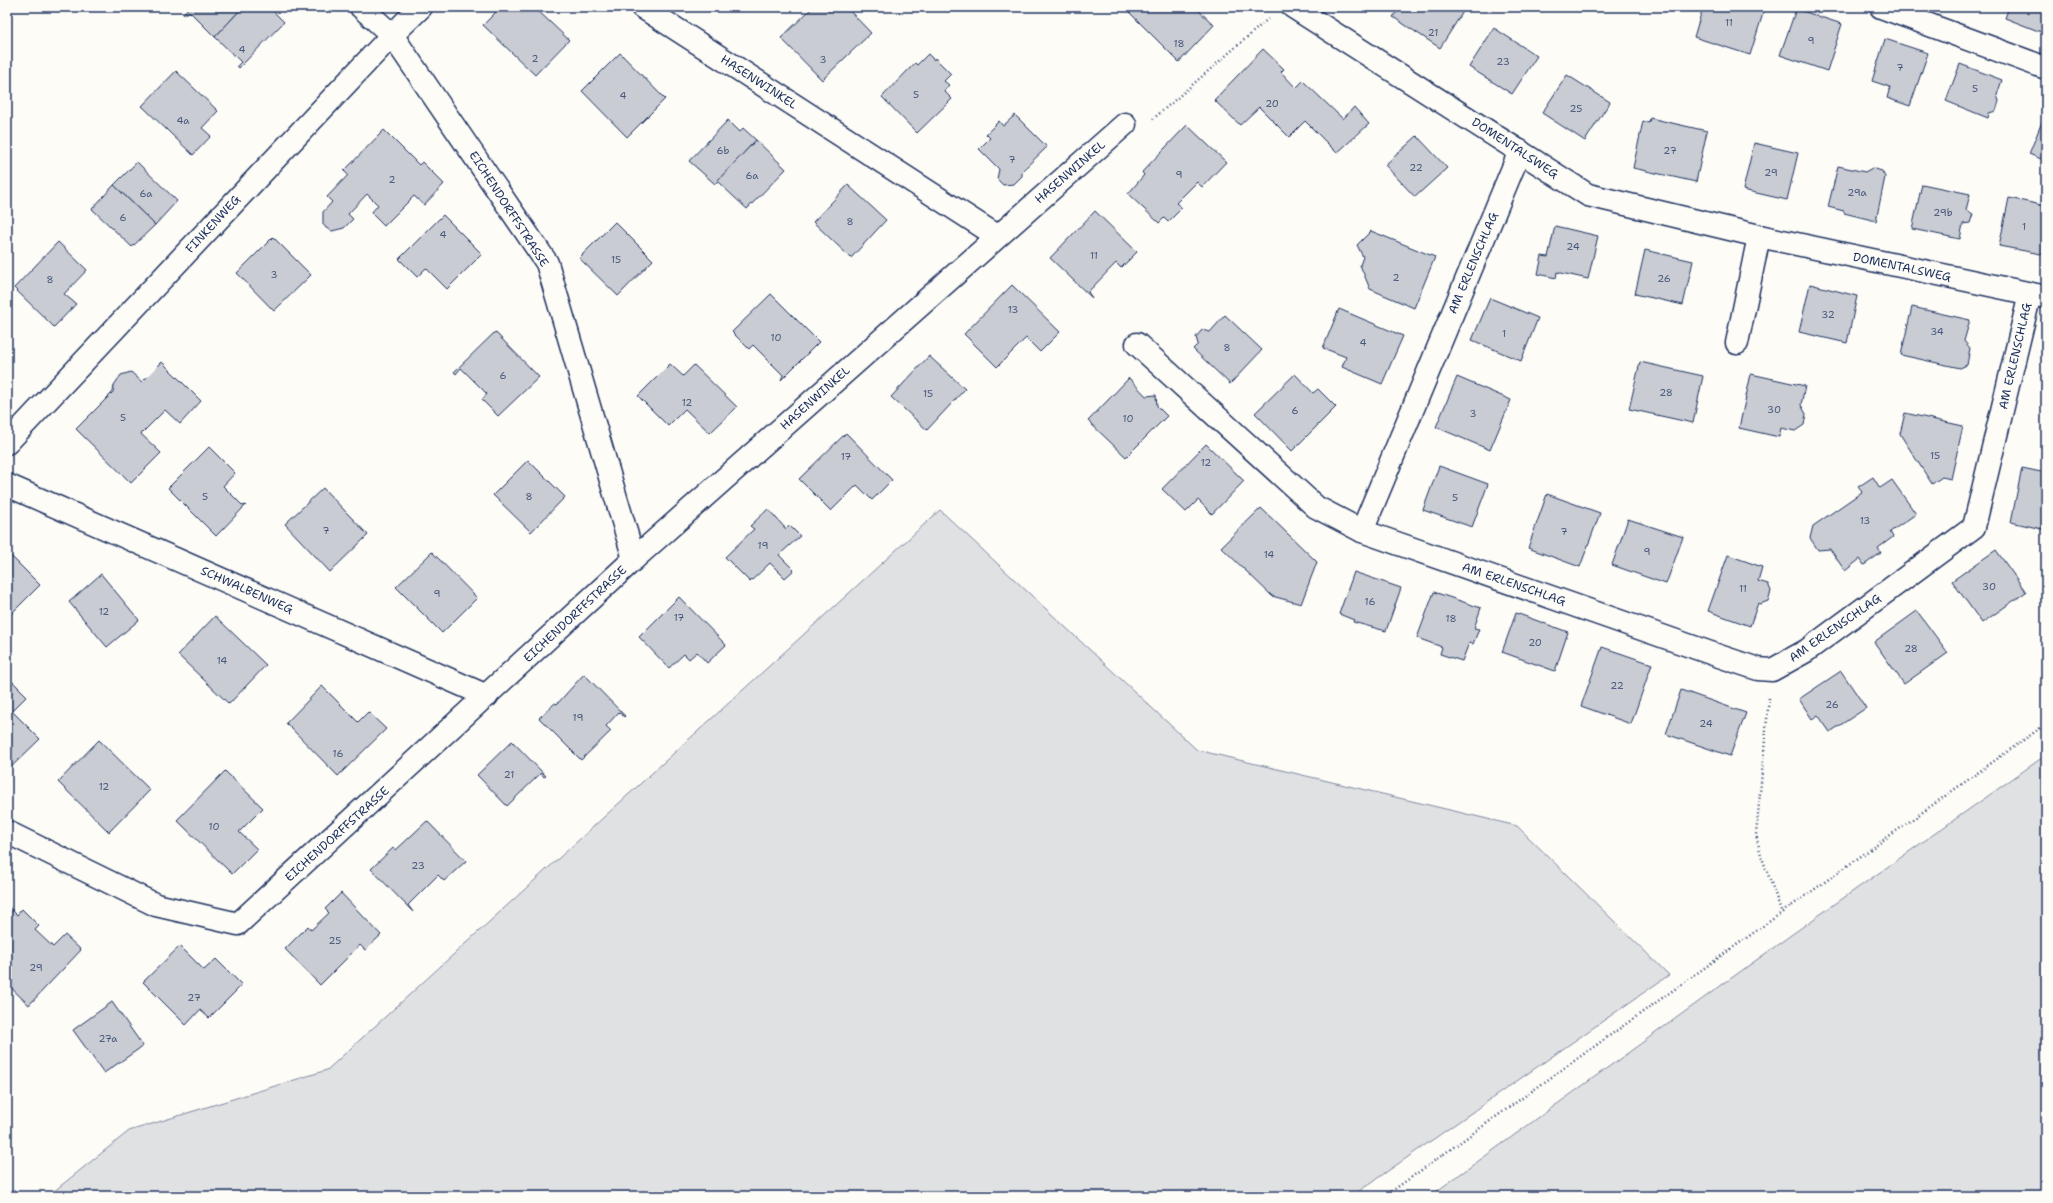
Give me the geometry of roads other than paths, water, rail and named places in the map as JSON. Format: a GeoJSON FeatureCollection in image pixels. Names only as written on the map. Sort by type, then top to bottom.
{"type":"FeatureCollection","features":[{"type":"Feature","properties":{"kind":"street","name":"EICHENDORFFSTRASSE"},"geometry":{"type":"LineString","coordinates":[[7,832],[156,905],[238,924],[634,560],[547,263],[392,35],[361,7]]}},
{"type":"Feature","properties":{"kind":"street","name":"FINKENWEG"},"geometry":{"type":"LineString","coordinates":[[7,443],[392,35],[421,7]]}},
{"type":"Feature","properties":{"kind":"street","name":"HASENWINKEL"},"geometry":{"type":"LineString","coordinates":[[642,7],[997,236]]}},
{"type":"Feature","properties":{"kind":"street","name":"DOMENTALSWEG"},"geometry":{"type":"LineString","coordinates":[[1293,7],[1588,195],[1759,236],[2038,296]]}},
{"type":"Feature","properties":{"kind":"street"},"geometry":{"type":"LineString","coordinates":[[1881,7],[2046,68]]}},
{"type":"Feature","properties":{"kind":"street","name":"HASENWINKEL"},"geometry":{"type":"LineString","coordinates":[[634,560],[997,236],[1125,124]]}},
{"type":"Feature","properties":{"kind":"street","name":"AM ERLENSCHLAG"},"geometry":{"type":"LineString","coordinates":[[1362,531],[1520,151]]}},
{"type":"Feature","properties":{"kind":"street"},"geometry":{"type":"LineString","coordinates":[[1737,343],[1759,236]]}},
{"type":"Feature","properties":{"kind":"street","name":"AM ERLENSCHLAG"},"geometry":{"type":"LineString","coordinates":[[1137,344],[1316,506],[1362,531],[1719,656],[1758,668],[1772,670],[1806,651],[1974,526],[2038,296]]}},
{"type":"Feature","properties":{"kind":"street","name":"SCHWALBENWEG"},"geometry":{"type":"LineString","coordinates":[[7,485],[487,696]]}}]}
